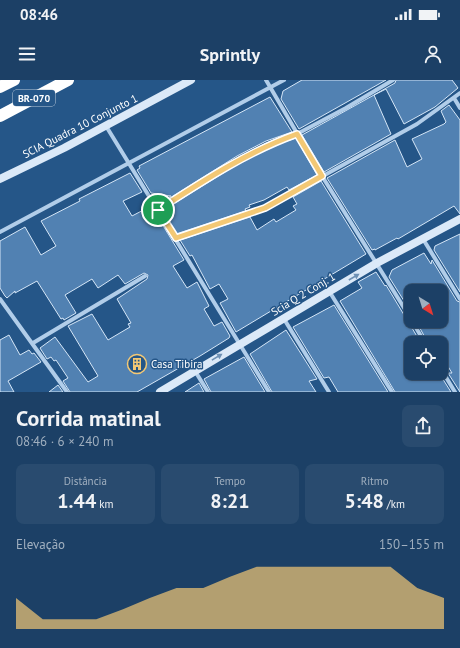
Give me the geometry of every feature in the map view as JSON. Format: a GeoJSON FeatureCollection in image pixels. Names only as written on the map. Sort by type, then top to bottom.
{"type":"FeatureCollection","features":[{"type":"Feature","properties":{"kind":"highway","name":"BR-070"},"geometry":{"type":"LineString","coordinates":[[0,87],[14,80]]}},
{"type":"Feature","properties":{"kind":"highway","name":"BR-070"},"geometry":{"type":"LineString","coordinates":[[0,116],[68,80]]}},
{"type":"Feature","properties":{"kind":"street","name":"SCIA Quadra 10 Conjunto 1"},"geometry":{"type":"LineString","coordinates":[[0,179],[106,126],[191,80]]}},
{"type":"Feature","properties":{"kind":"street"},"geometry":{"type":"LineString","coordinates":[[266,80],[322,176],[404,307]]}},
{"type":"Feature","properties":{"kind":"street"},"geometry":{"type":"LineString","coordinates":[[0,232],[284,80]]}},
{"type":"Feature","properties":{"kind":"street"},"geometry":{"type":"LineString","coordinates":[[158,210],[239,159],[268,144],[297,134],[346,108],[392,80]]}},
{"type":"Feature","properties":{"kind":"street"},"geometry":{"type":"LineString","coordinates":[[176,238],[265,208],[417,124],[460,94]]}},
{"type":"Feature","properties":{"kind":"street"},"geometry":{"type":"LineString","coordinates":[[454,98],[460,108]]}},
{"type":"Feature","properties":{"kind":"street"},"geometry":{"type":"LineString","coordinates":[[106,126],[269,392]]}},
{"type":"Feature","properties":{"kind":"street","name":"Scia Q 2 Conj. 1"},"geometry":{"type":"LineString","coordinates":[[160,392],[377,263],[460,219]]}},
{"type":"Feature","properties":{"kind":"street"},"geometry":{"type":"LineString","coordinates":[[424,239],[460,300]]}},
{"type":"Feature","properties":{"kind":"street"},"geometry":{"type":"LineString","coordinates":[[33,343],[144,276]]}},
{"type":"Feature","properties":{"kind":"street"},"geometry":{"type":"LineString","coordinates":[[330,291],[392,392]]}},
{"type":"Feature","properties":{"kind":"street"},"geometry":{"type":"LineString","coordinates":[[0,299],[67,392]]}},
{"type":"Feature","properties":{"kind":"street"},"geometry":{"type":"LineString","coordinates":[[284,319],[329,392]]}},
{"type":"Feature","properties":{"kind":"street"},"geometry":{"type":"LineString","coordinates":[[195,371],[208,392]]}},
{"type":"Feature","properties":{"kind":"street"},"geometry":{"type":"LineString","coordinates":[[448,380],[455,392]]}},
{"type":"Feature","properties":{"kind":"building"},"geometry":{"type":"Polygon","coordinates":[[[302,80],[386,80],[299,129],[281,99],[283,91],[302,80]]]}},
{"type":"Feature","properties":{"kind":"building"},"geometry":{"type":"Polygon","coordinates":[[[396,80],[452,80],[458,88],[435,107],[404,124],[386,89],[374,95],[395,83],[396,80]]]}},
{"type":"Feature","properties":{"kind":"building"},"geometry":{"type":"Polygon","coordinates":[[[374,95],[391,134],[324,172],[302,135],[374,95]]]}},
{"type":"Feature","properties":{"kind":"building"},"geometry":{"type":"Polygon","coordinates":[[[270,97],[292,132],[266,141],[237,156],[159,205],[157,203],[171,196],[151,193],[137,170],[140,168],[139,166],[270,97]]]}},
{"type":"Feature","properties":{"kind":"building"},"geometry":{"type":"Polygon","coordinates":[[[449,105],[460,120],[460,214],[454,206],[398,239],[397,238],[375,250],[372,250],[327,178],[395,140],[407,167],[422,159],[412,139],[444,124],[446,122],[441,111],[449,105]]]}},
{"type":"Feature","properties":{"kind":"building"},"geometry":{"type":"Polygon","coordinates":[[[296,138],[317,175],[289,190],[287,187],[264,200],[249,205],[250,207],[245,209],[246,211],[176,234],[162,211],[241,162],[269,147],[296,138]]]}},
{"type":"Feature","properties":{"kind":"building"},"geometry":{"type":"Polygon","coordinates":[[[130,173],[142,192],[123,201],[132,216],[151,206],[184,260],[173,266],[187,288],[197,282],[209,306],[204,309],[214,326],[222,322],[230,336],[200,356],[137,392],[70,392],[63,381],[68,378],[56,360],[54,361],[51,357],[47,359],[40,348],[55,337],[88,382],[98,376],[68,326],[92,314],[108,340],[130,327],[128,324],[131,323],[117,299],[147,279],[148,275],[144,273],[125,284],[118,275],[98,288],[92,279],[65,295],[76,313],[64,320],[63,318],[61,319],[37,281],[15,293],[15,291],[7,298],[5,296],[0,288],[0,241],[25,227],[41,255],[56,246],[41,221],[80,201],[79,199],[130,173]]]}},
{"type":"Feature","properties":{"kind":"building"},"geometry":{"type":"Polygon","coordinates":[[[321,181],[366,254],[236,332],[220,303],[228,299],[219,284],[210,289],[192,255],[190,256],[180,240],[250,217],[257,230],[274,219],[276,222],[296,210],[293,206],[297,204],[293,197],[321,181]]]}},
{"type":"Feature","properties":{"kind":"building"},"geometry":{"type":"Polygon","coordinates":[[[460,234],[460,292],[434,250],[435,246],[460,234]]]}},
{"type":"Feature","properties":{"kind":"building"},"geometry":{"type":"Polygon","coordinates":[[[424,253],[431,264],[432,260],[447,284],[404,284],[404,301],[389,277],[392,270],[424,253]]]}},
{"type":"Feature","properties":{"kind":"building"},"geometry":{"type":"Polygon","coordinates":[[[376,272],[385,286],[386,285],[404,315],[404,328],[412,328],[417,336],[404,336],[404,380],[443,380],[451,392],[395,392],[340,301],[362,288],[358,282],[376,272]]]}},
{"type":"Feature","properties":{"kind":"building"},"geometry":{"type":"Polygon","coordinates":[[[448,286],[457,301],[460,302],[460,392],[448,373],[452,373],[448,366],[448,336],[424,336],[420,328],[448,328],[448,286]]]}},
{"type":"Feature","properties":{"kind":"building"},"geometry":{"type":"Polygon","coordinates":[[[334,305],[388,392],[338,392],[329,377],[324,378],[293,327],[334,305]]]}},
{"type":"Feature","properties":{"kind":"building"},"geometry":{"type":"Polygon","coordinates":[[[286,330],[317,379],[309,381],[316,392],[272,392],[250,354],[286,330]]]}},
{"type":"Feature","properties":{"kind":"building"},"geometry":{"type":"Polygon","coordinates":[[[9,335],[20,355],[29,350],[32,354],[34,353],[41,362],[8,381],[14,392],[0,392],[0,340],[9,335]]]}},
{"type":"Feature","properties":{"kind":"building"},"geometry":{"type":"Polygon","coordinates":[[[244,357],[265,392],[211,392],[204,379],[244,357]]]}},
{"type":"Feature","properties":{"kind":"building"},"geometry":{"type":"Polygon","coordinates":[[[199,383],[204,392],[185,392],[199,383]]]}},
{"type":"Feature","properties":{"kind":"building"},"geometry":{"type":"Polygon","coordinates":[[[58,385],[63,392],[49,392],[58,385]]]}},
{"type":"Feature","properties":{"kind":"place","name":"Casa Tibira"},"geometry":{"type":"Point","coordinates":[137,364]}},
{"type":"Feature","properties":{"kind":"route"},"geometry":{"type":"LineString","coordinates":[[297,134],[322,176],[265,208],[176,238],[158,210],[239,159],[268,144],[297,134]]}}]}
